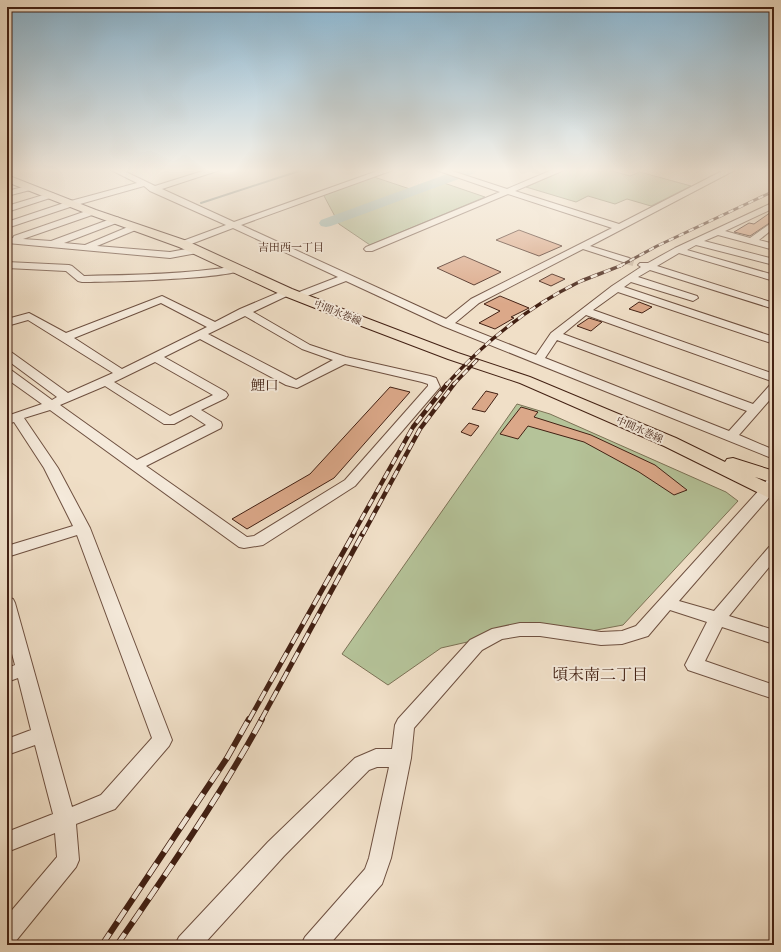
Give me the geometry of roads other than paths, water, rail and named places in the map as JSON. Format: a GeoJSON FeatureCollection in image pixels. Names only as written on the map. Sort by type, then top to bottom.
{"type":"FeatureCollection","features":[{"type":"Feature","properties":{"kind":"main road","name":"中間水巻線"},"geometry":{"type":"LineString","coordinates":[[99,214],[183,244],[292,294],[453,356],[525,380],[773,485]]}},
{"type":"Feature","properties":{"kind":"street"},"geometry":{"type":"LineString","coordinates":[[7,224],[37,214]]}},
{"type":"Feature","properties":{"kind":"street"},"geometry":{"type":"LineString","coordinates":[[12,242],[86,214]]}},
{"type":"Feature","properties":{"kind":"street"},"geometry":{"type":"LineString","coordinates":[[210,214],[447,324],[731,436],[774,455]]}},
{"type":"Feature","properties":{"kind":"street"},"geometry":{"type":"LineString","coordinates":[[183,244],[263,214]]}},
{"type":"Feature","properties":{"kind":"street"},"geometry":{"type":"LineString","coordinates":[[369,249],[453,214]]}},
{"type":"Feature","properties":{"kind":"street"},"geometry":{"type":"LineString","coordinates":[[579,214],[619,227]]}},
{"type":"Feature","properties":{"kind":"street"},"geometry":{"type":"LineString","coordinates":[[447,324],[475,301],[644,214]]}},
{"type":"Feature","properties":{"kind":"street"},"geometry":{"type":"LineString","coordinates":[[538,360],[555,335],[630,278],[678,250],[754,214]]}},
{"type":"Feature","properties":{"kind":"street"},"geometry":{"type":"LineString","coordinates":[[748,217],[774,224],[770,231],[752,241]]}},
{"type":"Feature","properties":{"kind":"street"},"geometry":{"type":"LineString","coordinates":[[51,244],[116,220]]}},
{"type":"Feature","properties":{"kind":"street"},"geometry":{"type":"LineString","coordinates":[[87,247],[136,227]]}},
{"type":"Feature","properties":{"kind":"street"},"geometry":{"type":"LineString","coordinates":[[718,232],[774,247]]}},
{"type":"Feature","properties":{"kind":"street"},"geometry":{"type":"LineString","coordinates":[[12,242],[51,244],[170,255],[197,250]]}},
{"type":"Feature","properties":{"kind":"street"},"geometry":{"type":"LineString","coordinates":[[695,242],[774,262]]}},
{"type":"Feature","properties":{"kind":"street"},"geometry":{"type":"LineString","coordinates":[[582,246],[626,260]]}},
{"type":"Feature","properties":{"kind":"street"},"geometry":{"type":"LineString","coordinates":[[678,250],[774,278]]}},
{"type":"Feature","properties":{"kind":"street"},"geometry":{"type":"LineString","coordinates":[[637,263],[774,306]]}},
{"type":"Feature","properties":{"kind":"street"},"geometry":{"type":"LineString","coordinates":[[7,265],[69,268],[82,279],[143,278],[184,274],[206,274],[237,269]]}},
{"type":"Feature","properties":{"kind":"street"},"geometry":{"type":"LineString","coordinates":[[7,842],[108,802],[162,740],[82,528],[51,468],[12,418],[51,405],[105,381],[156,357],[244,311],[292,294],[345,278]]}},
{"type":"Feature","properties":{"kind":"street"},"geometry":{"type":"LineString","coordinates":[[630,278],[693,298]]}},
{"type":"Feature","properties":{"kind":"street"},"geometry":{"type":"LineString","coordinates":[[616,288],[774,341]]}},
{"type":"Feature","properties":{"kind":"street"},"geometry":{"type":"LineString","coordinates":[[65,337],[162,299],[214,326]]}},
{"type":"Feature","properties":{"kind":"street"},"geometry":{"type":"LineString","coordinates":[[7,373],[12,382],[51,405],[244,543],[258,541],[350,483],[434,387],[434,384],[432,381],[426,379],[343,360],[306,347],[244,311]]}},
{"type":"Feature","properties":{"kind":"street"},"geometry":{"type":"LineString","coordinates":[[585,311],[774,378]]}},
{"type":"Feature","properties":{"kind":"street"},"geometry":{"type":"LineString","coordinates":[[7,323],[29,316],[121,373]]}},
{"type":"Feature","properties":{"kind":"street"},"geometry":{"type":"LineString","coordinates":[[199,334],[290,382],[297,384],[343,360]]}},
{"type":"Feature","properties":{"kind":"street"},"geometry":{"type":"LineString","coordinates":[[555,335],[754,409]]}},
{"type":"Feature","properties":{"kind":"street"},"geometry":{"type":"LineString","coordinates":[[7,354],[66,398]]}},
{"type":"Feature","properties":{"kind":"street"},"geometry":{"type":"LineString","coordinates":[[105,381],[168,421],[222,394],[156,357]]}},
{"type":"Feature","properties":{"kind":"street"},"geometry":{"type":"LineString","coordinates":[[731,436],[774,388]]}},
{"type":"Feature","properties":{"kind":"street"},"geometry":{"type":"LineString","coordinates":[[136,466],[216,425],[192,410]]}},
{"type":"Feature","properties":{"kind":"street"},"geometry":{"type":"LineString","coordinates":[[313,945],[374,876],[380,858],[401,758],[405,726],[476,645],[489,636],[504,630],[523,628],[546,629],[609,639],[621,639],[642,631],[773,485]]}},
{"type":"Feature","properties":{"kind":"street"},"geometry":{"type":"LineString","coordinates":[[7,552],[82,528]]}},
{"type":"Feature","properties":{"kind":"street"},"geometry":{"type":"LineString","coordinates":[[774,551],[717,619],[694,665],[774,692]]}},
{"type":"Feature","properties":{"kind":"street"},"geometry":{"type":"LineString","coordinates":[[667,603],[774,637]]}},
{"type":"Feature","properties":{"kind":"street"},"geometry":{"type":"LineString","coordinates":[[7,934],[68,860],[64,819],[8,610]]}},
{"type":"Feature","properties":{"kind":"street"},"geometry":{"type":"LineString","coordinates":[[7,676],[25,669]]}},
{"type":"Feature","properties":{"kind":"street"},"geometry":{"type":"LineString","coordinates":[[7,747],[42,734]]}},
{"type":"Feature","properties":{"kind":"street"},"geometry":{"type":"LineString","coordinates":[[187,945],[276,849],[362,764],[376,758],[401,758]]}},
{"type":"Feature","properties":{"kind":"waterway"},"geometry":{"type":"LineString","coordinates":[[326,223],[349,214]]}},
{"type":"Feature","properties":{"kind":"tunnel"},"geometry":{"type":"LineString","coordinates":[[626,260],[637,263]]}},
{"type":"Feature","properties":{"kind":"railway"},"geometry":{"type":"LineString","coordinates":[[621,265],[657,246],[724,214]]}},
{"type":"Feature","properties":{"kind":"railway"},"geometry":{"type":"LineString","coordinates":[[446,385],[475,355],[507,327],[524,315],[560,292],[579,282],[621,265]]}},
{"type":"Feature","properties":{"kind":"railway"},"geometry":{"type":"LineString","coordinates":[[453,385],[477,360]]}},
{"type":"Feature","properties":{"kind":"railway"},"geometry":{"type":"LineString","coordinates":[[353,534],[413,427],[447,384]]}},
{"type":"Feature","properties":{"kind":"railway"},"geometry":{"type":"LineString","coordinates":[[363,534],[420,429],[454,384]]}},
{"type":"Feature","properties":{"kind":"railway"},"geometry":{"type":"LineString","coordinates":[[249,720],[354,533]]}},
{"type":"Feature","properties":{"kind":"railway"},"geometry":{"type":"LineString","coordinates":[[261,720],[363,533]]}},
{"type":"Feature","properties":{"kind":"railway"},"geometry":{"type":"LineString","coordinates":[[102,945],[227,758],[249,719]]}},
{"type":"Feature","properties":{"kind":"railway"},"geometry":{"type":"LineString","coordinates":[[117,945],[211,806],[262,719]]}},
{"type":"Feature","properties":{"kind":"district","name":"吉田西一丁目"},"geometry":{"type":"Point","coordinates":[291,247]}},
{"type":"Feature","properties":{"kind":"district","name":"鯉口"},"geometry":{"type":"Point","coordinates":[265,385]}},
{"type":"Feature","properties":{"kind":"district","name":"頃末南二丁目"},"geometry":{"type":"Point","coordinates":[600,674]}}]}
